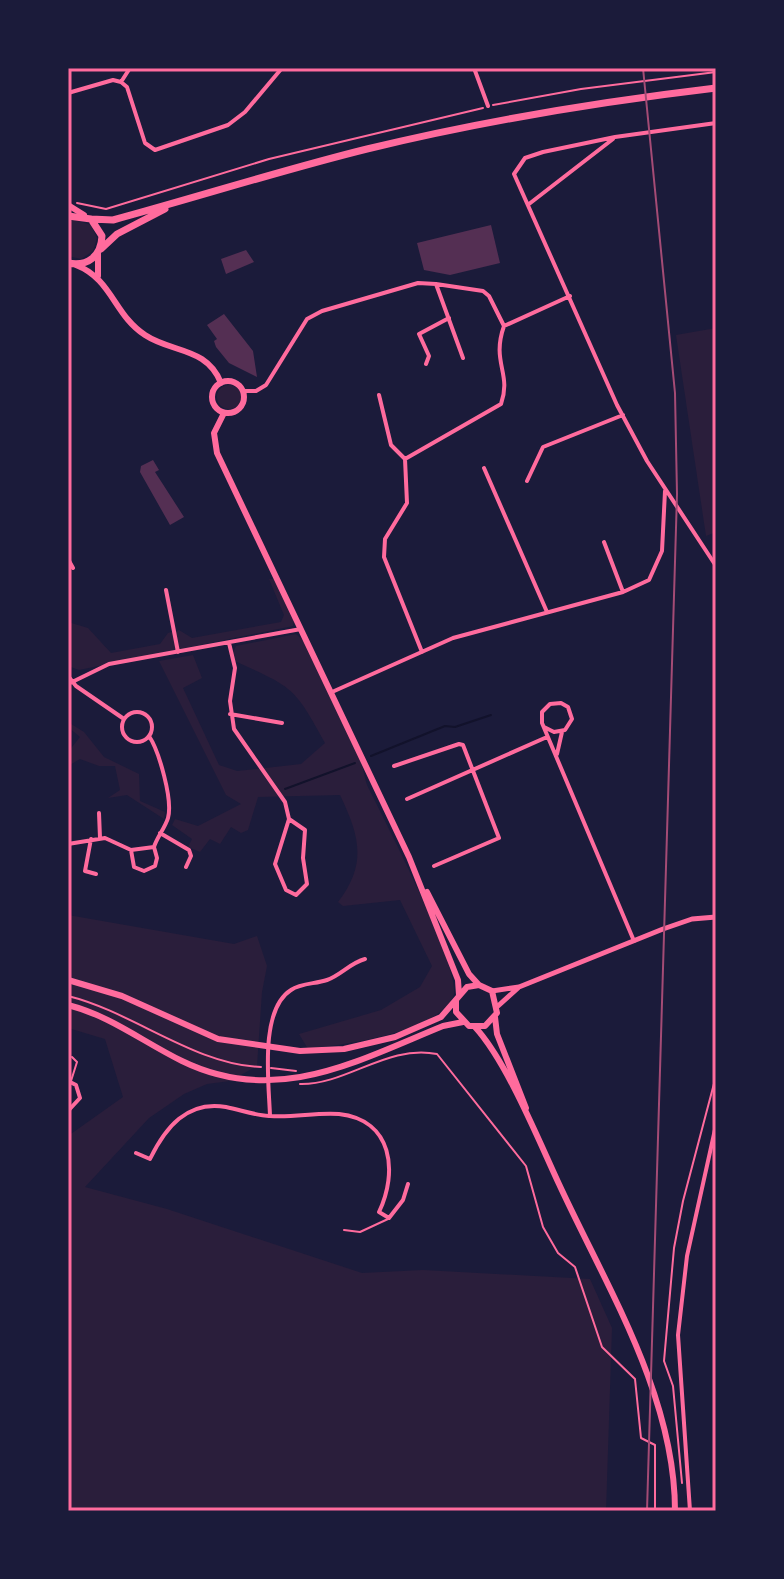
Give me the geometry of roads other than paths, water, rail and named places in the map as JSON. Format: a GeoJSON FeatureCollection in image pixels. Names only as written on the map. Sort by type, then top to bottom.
{"type":"FeatureCollection","features":[{"type":"Feature","properties":{"kind":"main road"},"geometry":{"type":"LineString","coordinates":[[68,216],[113,220],[294,168],[466,127],[549,111],[716,88]]}},
{"type":"Feature","properties":{"kind":"main road"},"geometry":{"type":"LineString","coordinates":[[69,203],[87,217],[102,236],[98,276]]}},
{"type":"Feature","properties":{"kind":"main road"},"geometry":{"type":"LineString","coordinates":[[72,264],[88,262],[117,234],[172,205]]}},
{"type":"Feature","properties":{"kind":"main road"},"geometry":{"type":"LineString","coordinates":[[72,264],[98,276],[137,329],[159,342],[185,349],[204,359],[217,371],[221,383]]}},
{"type":"Feature","properties":{"kind":"main road"},"geometry":{"type":"LineString","coordinates":[[234,382],[243,391],[241,407],[233,413],[224,413],[212,400],[213,391],[221,383],[234,382]]}},
{"type":"Feature","properties":{"kind":"main road"},"geometry":{"type":"LineString","coordinates":[[224,413],[216,422],[214,444],[409,857],[469,974],[479,985],[492,991],[498,1006],[495,1017],[497,1034],[536,1134],[651,1386],[668,1449],[675,1511]]}},
{"type":"Feature","properties":{"kind":"main road"},"geometry":{"type":"LineString","coordinates":[[409,857],[458,980],[456,1012],[463,1022],[475,1027],[487,1041],[536,1134]]}},
{"type":"Feature","properties":{"kind":"main road"},"geometry":{"type":"LineString","coordinates":[[68,980],[122,996],[203,1034],[266,1049],[320,1051],[371,1043],[441,1017],[467,987],[479,985]]}},
{"type":"Feature","properties":{"kind":"main road"},"geometry":{"type":"LineString","coordinates":[[68,1005],[113,1021],[184,1062],[214,1073],[269,1080],[298,1079],[342,1069],[443,1026],[463,1022]]}},
{"type":"Feature","properties":{"kind":"main road"},"geometry":{"type":"LineString","coordinates":[[475,1027],[485,1026],[495,1017]]}},
{"type":"Feature","properties":{"kind":"street"},"geometry":{"type":"LineString","coordinates":[[121,82],[130,68]]}},
{"type":"Feature","properties":{"kind":"street"},"geometry":{"type":"LineString","coordinates":[[68,93],[113,80],[121,82],[127,87],[145,143],[155,150],[228,125],[245,112],[282,68]]}},
{"type":"Feature","properties":{"kind":"street"},"geometry":{"type":"LineString","coordinates":[[474,68],[488,106]]}},
{"type":"Feature","properties":{"kind":"street"},"geometry":{"type":"LineString","coordinates":[[716,123],[615,137],[525,158],[514,174],[623,415],[665,490],[716,566]]}},
{"type":"Feature","properties":{"kind":"street"},"geometry":{"type":"LineString","coordinates":[[528,205],[615,137]]}},
{"type":"Feature","properties":{"kind":"street"},"geometry":{"type":"LineString","coordinates":[[243,391],[256,391],[266,385],[307,319],[317,312],[418,283],[483,291],[489,296],[504,326]]}},
{"type":"Feature","properties":{"kind":"street"},"geometry":{"type":"LineString","coordinates":[[436,284],[463,358]]}},
{"type":"Feature","properties":{"kind":"street"},"geometry":{"type":"LineString","coordinates":[[405,459],[501,404],[506,383],[497,358],[498,342],[504,326],[570,296]]}},
{"type":"Feature","properties":{"kind":"street"},"geometry":{"type":"LineString","coordinates":[[426,364],[429,356],[419,334],[449,318]]}},
{"type":"Feature","properties":{"kind":"street"},"geometry":{"type":"LineString","coordinates":[[379,395],[391,445],[405,459],[407,503],[385,539],[384,557],[422,652]]}},
{"type":"Feature","properties":{"kind":"street"},"geometry":{"type":"LineString","coordinates":[[527,481],[543,447],[623,415]]}},
{"type":"Feature","properties":{"kind":"street"},"geometry":{"type":"LineString","coordinates":[[484,468],[547,612]]}},
{"type":"Feature","properties":{"kind":"street"},"geometry":{"type":"LineString","coordinates":[[332,692],[453,638],[623,592],[649,580],[657,569],[662,551],[665,490]]}},
{"type":"Feature","properties":{"kind":"street"},"geometry":{"type":"LineString","coordinates":[[604,542],[623,592]]}},
{"type":"Feature","properties":{"kind":"street"},"geometry":{"type":"LineString","coordinates":[[68,559],[73,568]]}},
{"type":"Feature","properties":{"kind":"street"},"geometry":{"type":"LineString","coordinates":[[166,590],[178,652]]}},
{"type":"Feature","properties":{"kind":"street"},"geometry":{"type":"LineString","coordinates":[[69,680],[109,664],[303,628]]}},
{"type":"Feature","properties":{"kind":"street"},"geometry":{"type":"LineString","coordinates":[[229,643],[235,668],[230,714],[236,732],[285,802],[289,819],[275,864],[286,890],[296,895],[305,890],[307,884],[303,858],[306,833],[301,825],[289,819]]}},
{"type":"Feature","properties":{"kind":"street"},"geometry":{"type":"LineString","coordinates":[[69,680],[124,719]]}},
{"type":"Feature","properties":{"kind":"street"},"geometry":{"type":"LineString","coordinates":[[557,760],[557,741],[568,727],[572,715],[561,703],[553,702],[541,716],[547,737],[634,941]]}},
{"type":"Feature","properties":{"kind":"street"},"geometry":{"type":"LineString","coordinates":[[131,714],[144,714],[152,727],[149,736],[140,742],[130,741],[123,734],[124,719],[131,714]]}},
{"type":"Feature","properties":{"kind":"street"},"geometry":{"type":"LineString","coordinates":[[230,714],[282,723]]}},
{"type":"Feature","properties":{"kind":"street"},"geometry":{"type":"LineString","coordinates":[[544,727],[562,732]]}},
{"type":"Feature","properties":{"kind":"street"},"geometry":{"type":"LineString","coordinates":[[131,850],[134,867],[144,871],[155,866],[154,847],[168,818],[169,805],[157,748],[149,736]]}},
{"type":"Feature","properties":{"kind":"street"},"geometry":{"type":"LineString","coordinates":[[407,799],[547,737]]}},
{"type":"Feature","properties":{"kind":"street"},"geometry":{"type":"LineString","coordinates":[[394,766],[463,745],[499,838],[434,866]]}},
{"type":"Feature","properties":{"kind":"street"},"geometry":{"type":"LineString","coordinates":[[99,813],[100,838]]}},
{"type":"Feature","properties":{"kind":"street"},"geometry":{"type":"LineString","coordinates":[[160,833],[189,850],[191,856],[186,867]]}},
{"type":"Feature","properties":{"kind":"street"},"geometry":{"type":"LineString","coordinates":[[68,844],[100,838],[131,850],[154,847]]}},
{"type":"Feature","properties":{"kind":"street"},"geometry":{"type":"LineString","coordinates":[[91,839],[85,871],[96,874]]}},
{"type":"Feature","properties":{"kind":"street"},"geometry":{"type":"LineString","coordinates":[[492,991],[519,987],[692,919],[716,917]]}},
{"type":"Feature","properties":{"kind":"street"},"geometry":{"type":"LineString","coordinates":[[270,1116],[266,1049],[285,994],[300,986],[330,979],[352,963],[365,959]]}},
{"type":"Feature","properties":{"kind":"street"},"geometry":{"type":"LineString","coordinates":[[498,1006],[519,987]]}},
{"type":"Feature","properties":{"kind":"street"},"geometry":{"type":"LineString","coordinates":[[68,1111],[80,1098],[69,1081]]}},
{"type":"Feature","properties":{"kind":"street"},"geometry":{"type":"LineString","coordinates":[[136,1153],[150,1159],[168,1129],[194,1109],[225,1107],[270,1116],[338,1114],[352,1117],[376,1131],[390,1163],[392,1178],[379,1212],[389,1218],[403,1200],[408,1184]]}},
{"type":"Feature","properties":{"kind":"street"},"geometry":{"type":"LineString","coordinates":[[690,1511],[678,1335],[689,1242],[716,1125]]}},
{"type":"Feature","properties":{"kind":"lane"},"geometry":{"type":"LineString","coordinates":[[69,1081],[77,1062],[72,1057]]}},
{"type":"Feature","properties":{"kind":"lane"},"geometry":{"type":"LineString","coordinates":[[344,1230],[360,1232],[389,1218]]}},
{"type":"Feature","properties":{"kind":"waterway"},"geometry":{"type":"LineString","coordinates":[[371,756],[445,726],[455,727],[491,715]]}},
{"type":"Feature","properties":{"kind":"waterway"},"geometry":{"type":"LineString","coordinates":[[285,789],[355,763]]}},
{"type":"Feature","properties":{"kind":"railway"},"geometry":{"type":"LineString","coordinates":[[643,68],[675,393],[677,494],[647,1511]]}}]}
